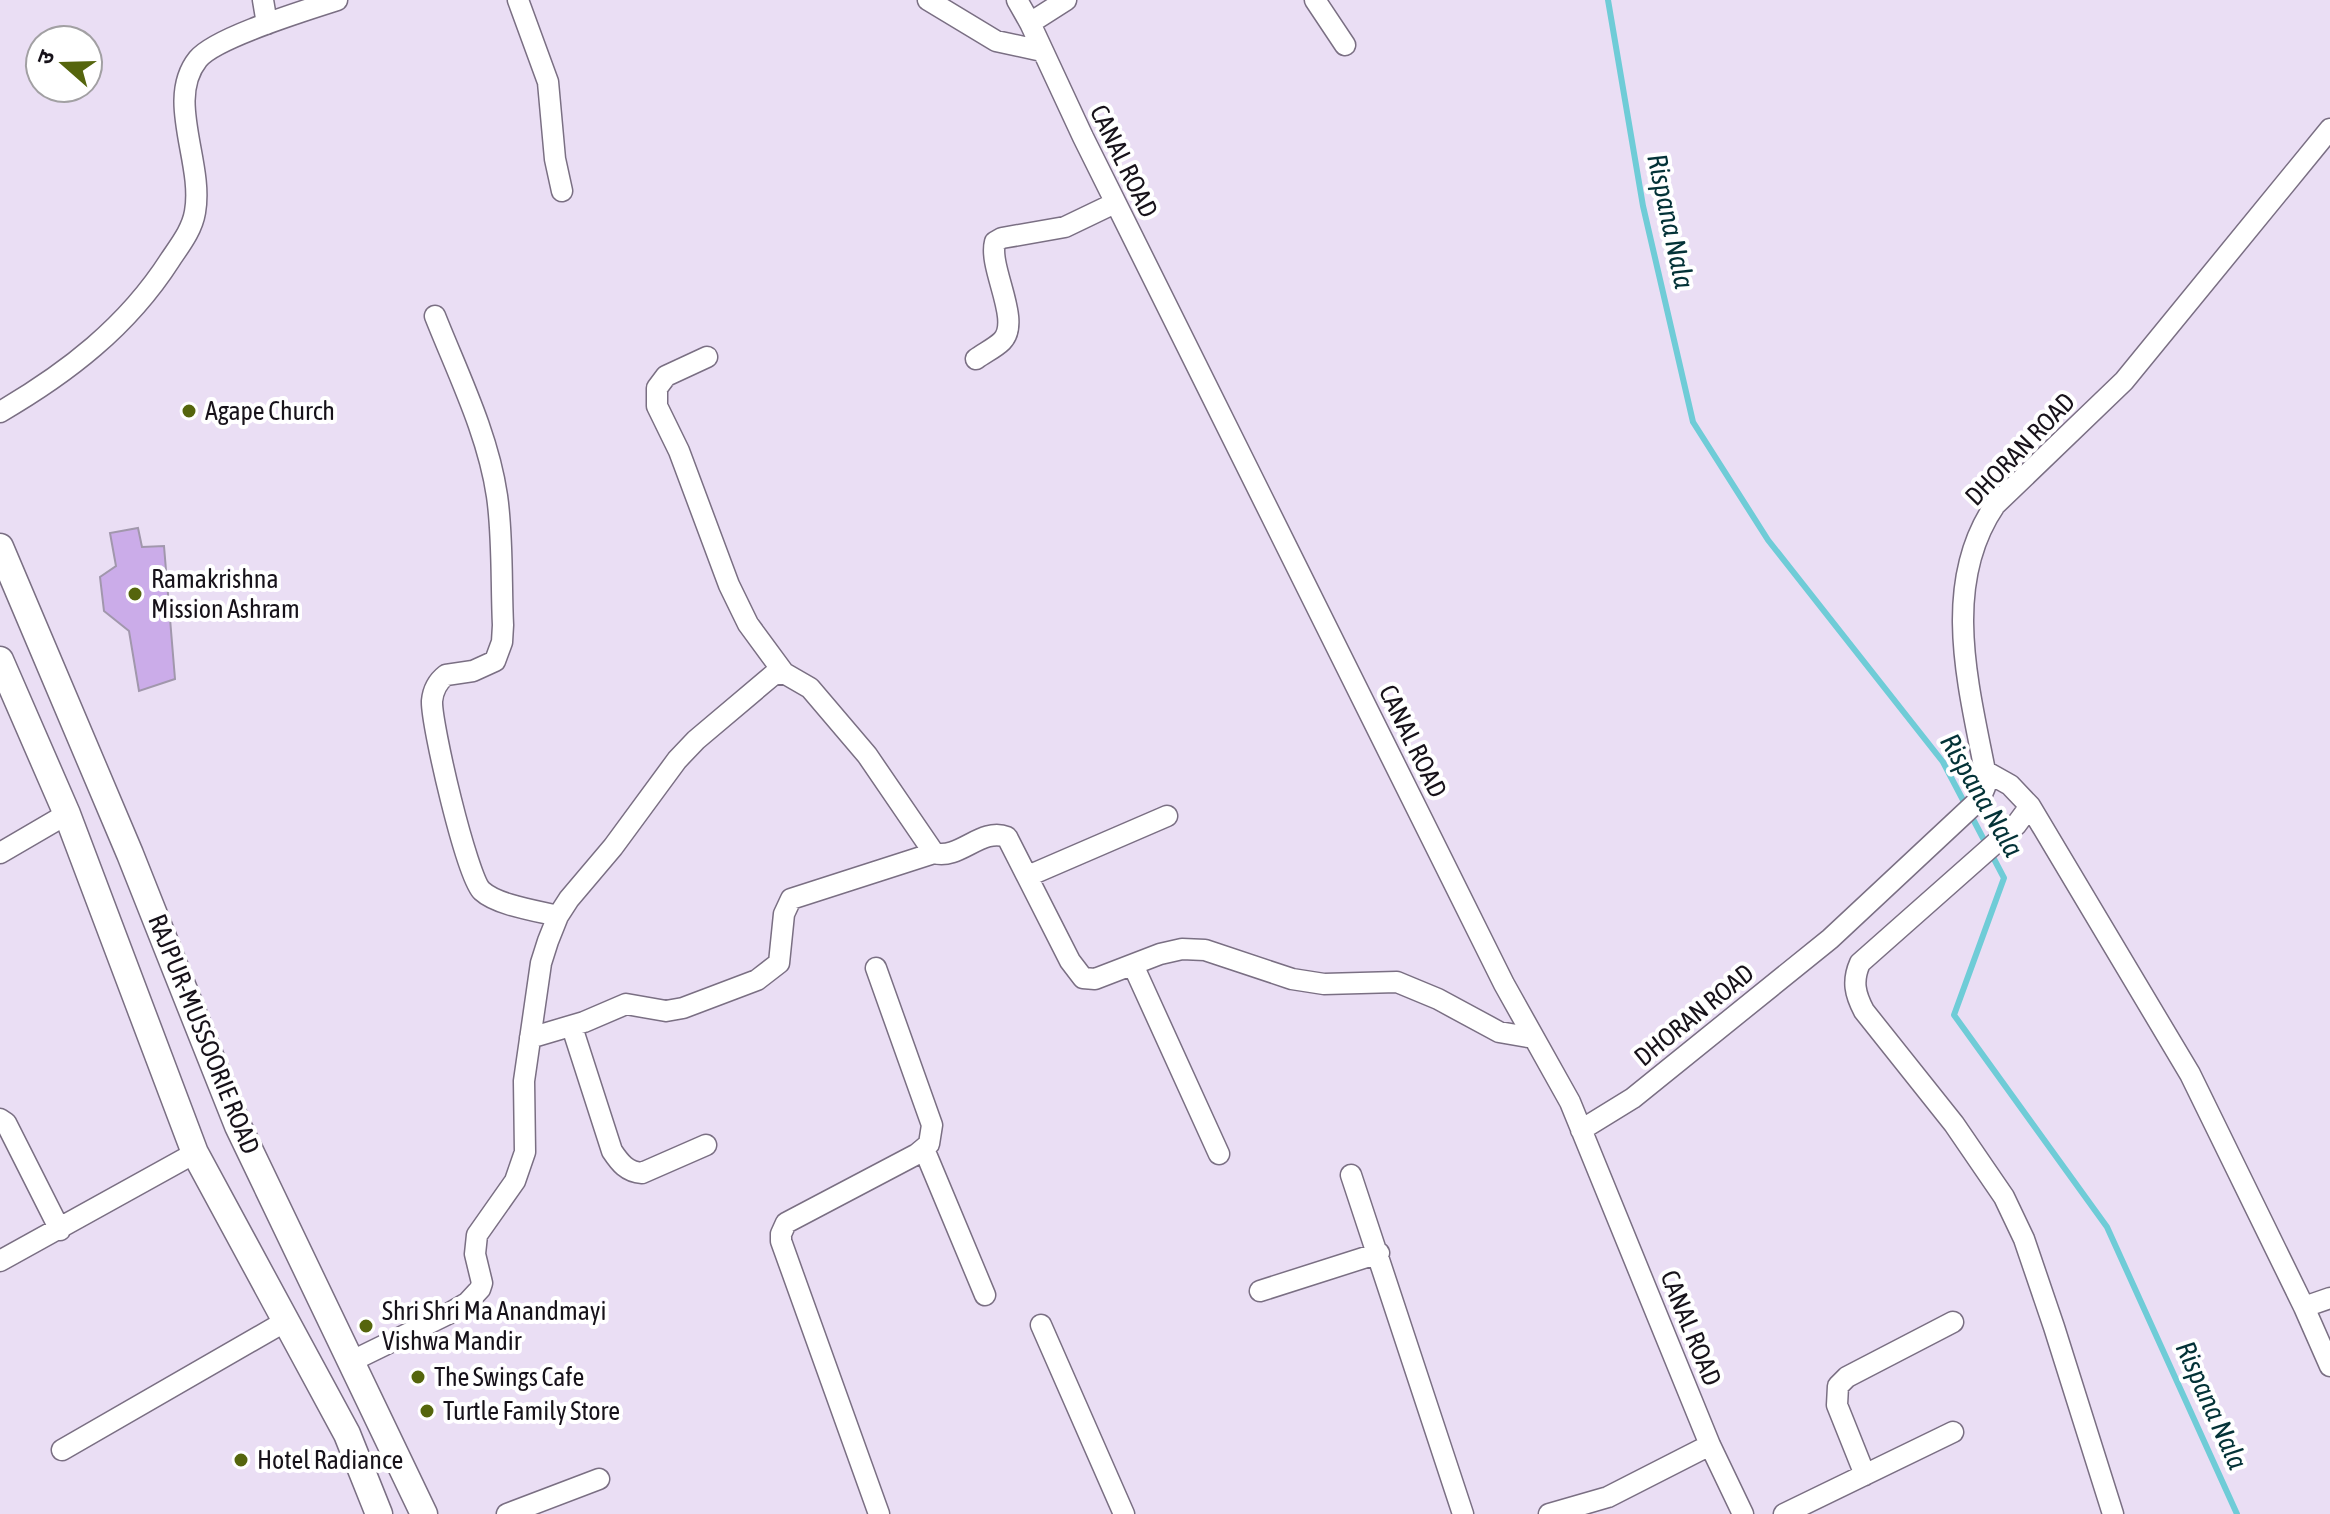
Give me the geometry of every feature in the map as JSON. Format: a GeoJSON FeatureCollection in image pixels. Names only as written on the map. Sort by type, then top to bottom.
{"type":"FeatureCollection","features":[{"type":"Feature","properties":{"kind":"main road","name":"RAJPUR-MUSSOORIE ROAD"},"geometry":{"type":"LineString","coordinates":[[0,547],[130,854],[238,1126],[424,1514]]}},
{"type":"Feature","properties":{"kind":"main road","name":"RAJPUR-MUSSOORIE ROAD"},"geometry":{"type":"LineString","coordinates":[[0,660],[67,814],[195,1153],[347,1434],[379,1514]]}},
{"type":"Feature","properties":{"kind":"street"},"geometry":{"type":"LineString","coordinates":[[263,0],[267,24]]}},
{"type":"Feature","properties":{"kind":"street"},"geometry":{"type":"LineString","coordinates":[[0,412],[50,383],[103,340],[138,305],[189,231],[196,211],[193,153],[182,96],[187,77],[201,56],[209,49],[267,24],[337,0]]}},
{"type":"Feature","properties":{"kind":"street"},"geometry":{"type":"LineString","coordinates":[[518,0],[548,82],[555,159],[562,191]]}},
{"type":"Feature","properties":{"kind":"street"},"geometry":{"type":"LineString","coordinates":[[928,0],[996,41],[1042,51]]}},
{"type":"Feature","properties":{"kind":"street","name":"CANAL ROAD"},"geometry":{"type":"LineString","coordinates":[[1017,0],[1497,970],[1570,1102],[1710,1445],[1743,1514]]}},
{"type":"Feature","properties":{"kind":"street"},"geometry":{"type":"LineString","coordinates":[[1030,23],[1066,0]]}},
{"type":"Feature","properties":{"kind":"street"},"geometry":{"type":"LineString","coordinates":[[1315,0],[1345,45]]}},
{"type":"Feature","properties":{"kind":"street","name":"DHORAN ROAD"},"geometry":{"type":"LineString","coordinates":[[1581,1130],[1633,1098],[1830,939],[1980,799],[1985,787],[1985,771],[1966,673],[1962,623],[1972,550],[1981,525],[1995,505],[2124,381],[2330,129]]}},
{"type":"Feature","properties":{"kind":"street"},"geometry":{"type":"LineString","coordinates":[[976,359],[1001,343],[1009,327],[994,257],[995,242],[1002,238],[1065,227],[1115,203]]}},
{"type":"Feature","properties":{"kind":"street"},"geometry":{"type":"LineString","coordinates":[[435,316],[476,421],[495,487],[503,625],[502,642],[495,661],[473,671],[446,675],[435,687],[432,699],[435,735],[465,852],[477,885],[486,894],[505,902],[558,916]]}},
{"type":"Feature","properties":{"kind":"street"},"geometry":{"type":"LineString","coordinates":[[707,357],[666,376],[657,388],[657,406],[679,451],[729,585],[748,624],[784,673],[810,688],[867,755],[934,853]]}},
{"type":"Feature","properties":{"kind":"street"},"geometry":{"type":"LineString","coordinates":[[352,1361],[448,1314],[467,1303],[480,1289],[482,1283],[475,1254],[477,1235],[515,1181],[525,1152],[524,1081],[530,1038],[541,963],[558,916],[677,760],[765,680],[784,673]]}},
{"type":"Feature","properties":{"kind":"street"},"geometry":{"type":"LineString","coordinates":[[1985,771],[2010,785],[2030,806],[2190,1074],[2330,1366]]}},
{"type":"Feature","properties":{"kind":"street"},"geometry":{"type":"LineString","coordinates":[[2030,806],[2016,825],[1860,963],[1854,979],[1864,1011],[1954,1124],[2004,1197],[2024,1239],[2113,1514]]}},
{"type":"Feature","properties":{"kind":"street"},"geometry":{"type":"LineString","coordinates":[[0,853],[67,814]]}},
{"type":"Feature","properties":{"kind":"street"},"geometry":{"type":"LineString","coordinates":[[1028,876],[1167,816]]}},
{"type":"Feature","properties":{"kind":"street"},"geometry":{"type":"LineString","coordinates":[[530,1038],[572,1027],[626,1004],[666,1011],[683,1008],[757,980],[779,963],[784,914],[786,904],[791,899],[934,853],[943,855],[991,835],[1002,835],[1012,845],[1070,961],[1083,978],[1095,979],[1182,949],[1205,950],[1292,979],[1324,984],[1397,982],[1438,999],[1499,1032],[1534,1038]]}},
{"type":"Feature","properties":{"kind":"street"},"geometry":{"type":"LineString","coordinates":[[1133,965],[1219,1154]]}},
{"type":"Feature","properties":{"kind":"street"},"geometry":{"type":"LineString","coordinates":[[876,968],[932,1125],[932,1135],[924,1149],[786,1223],[781,1234],[786,1257],[879,1514]]}},
{"type":"Feature","properties":{"kind":"street"},"geometry":{"type":"LineString","coordinates":[[572,1027],[612,1151],[623,1166],[642,1173],[706,1145]]}},
{"type":"Feature","properties":{"kind":"street"},"geometry":{"type":"LineString","coordinates":[[0,1119],[6,1123],[60,1230]]}},
{"type":"Feature","properties":{"kind":"street"},"geometry":{"type":"LineString","coordinates":[[924,1149],[985,1295]]}},
{"type":"Feature","properties":{"kind":"street"},"geometry":{"type":"LineString","coordinates":[[0,1261],[195,1153]]}},
{"type":"Feature","properties":{"kind":"street"},"geometry":{"type":"LineString","coordinates":[[1351,1175],[1463,1514]]}},
{"type":"Feature","properties":{"kind":"street"},"geometry":{"type":"LineString","coordinates":[[1260,1291],[1379,1253]]}},
{"type":"Feature","properties":{"kind":"street"},"geometry":{"type":"LineString","coordinates":[[2304,1307],[2330,1298]]}},
{"type":"Feature","properties":{"kind":"street"},"geometry":{"type":"LineString","coordinates":[[62,1450],[286,1321]]}},
{"type":"Feature","properties":{"kind":"street"},"geometry":{"type":"LineString","coordinates":[[1865,1475],[1837,1405],[1838,1386],[1847,1377],[1953,1322]]}},
{"type":"Feature","properties":{"kind":"street"},"geometry":{"type":"LineString","coordinates":[[1041,1325],[1124,1514]]}},
{"type":"Feature","properties":{"kind":"street"},"geometry":{"type":"LineString","coordinates":[[1784,1514],[1953,1432]]}},
{"type":"Feature","properties":{"kind":"street"},"geometry":{"type":"LineString","coordinates":[[1549,1514],[1610,1505],[1710,1445]]}},
{"type":"Feature","properties":{"kind":"street"},"geometry":{"type":"LineString","coordinates":[[507,1514],[599,1479]]}},
{"type":"Feature","properties":{"kind":"building","name":"Ramakrishna Mission Ashram"},"geometry":{"type":"Polygon","coordinates":[[[138,528],[142,547],[164,546],[175,679],[139,691],[129,631],[104,611],[100,577],[116,566],[110,533],[138,528]]]}},
{"type":"Feature","properties":{"kind":"waterway","name":"Rispana Nala"},"geometry":{"type":"LineString","coordinates":[[1608,0],[1643,206],[1693,422],[1768,540],[1943,762],[2004,878],[1954,1015],[2107,1227],[2237,1514]]}},
{"type":"Feature","properties":{"kind":"place","name":"Agape Church"},"geometry":{"type":"Point","coordinates":[189,411]}},
{"type":"Feature","properties":{"kind":"place","name":"Ramakrishna Mission Ashram"},"geometry":{"type":"Point","coordinates":[135,594]}},
{"type":"Feature","properties":{"kind":"place","name":"Shri Shri Ma Anandmayi Vishwa Mandir"},"geometry":{"type":"Point","coordinates":[366,1326]}},
{"type":"Feature","properties":{"kind":"place","name":"The Swings Cafe"},"geometry":{"type":"Point","coordinates":[418,1377]}},
{"type":"Feature","properties":{"kind":"place","name":"Turtle Family Store"},"geometry":{"type":"Point","coordinates":[427,1411]}},
{"type":"Feature","properties":{"kind":"place","name":"Hotel Radiance"},"geometry":{"type":"Point","coordinates":[241,1460]}}]}
